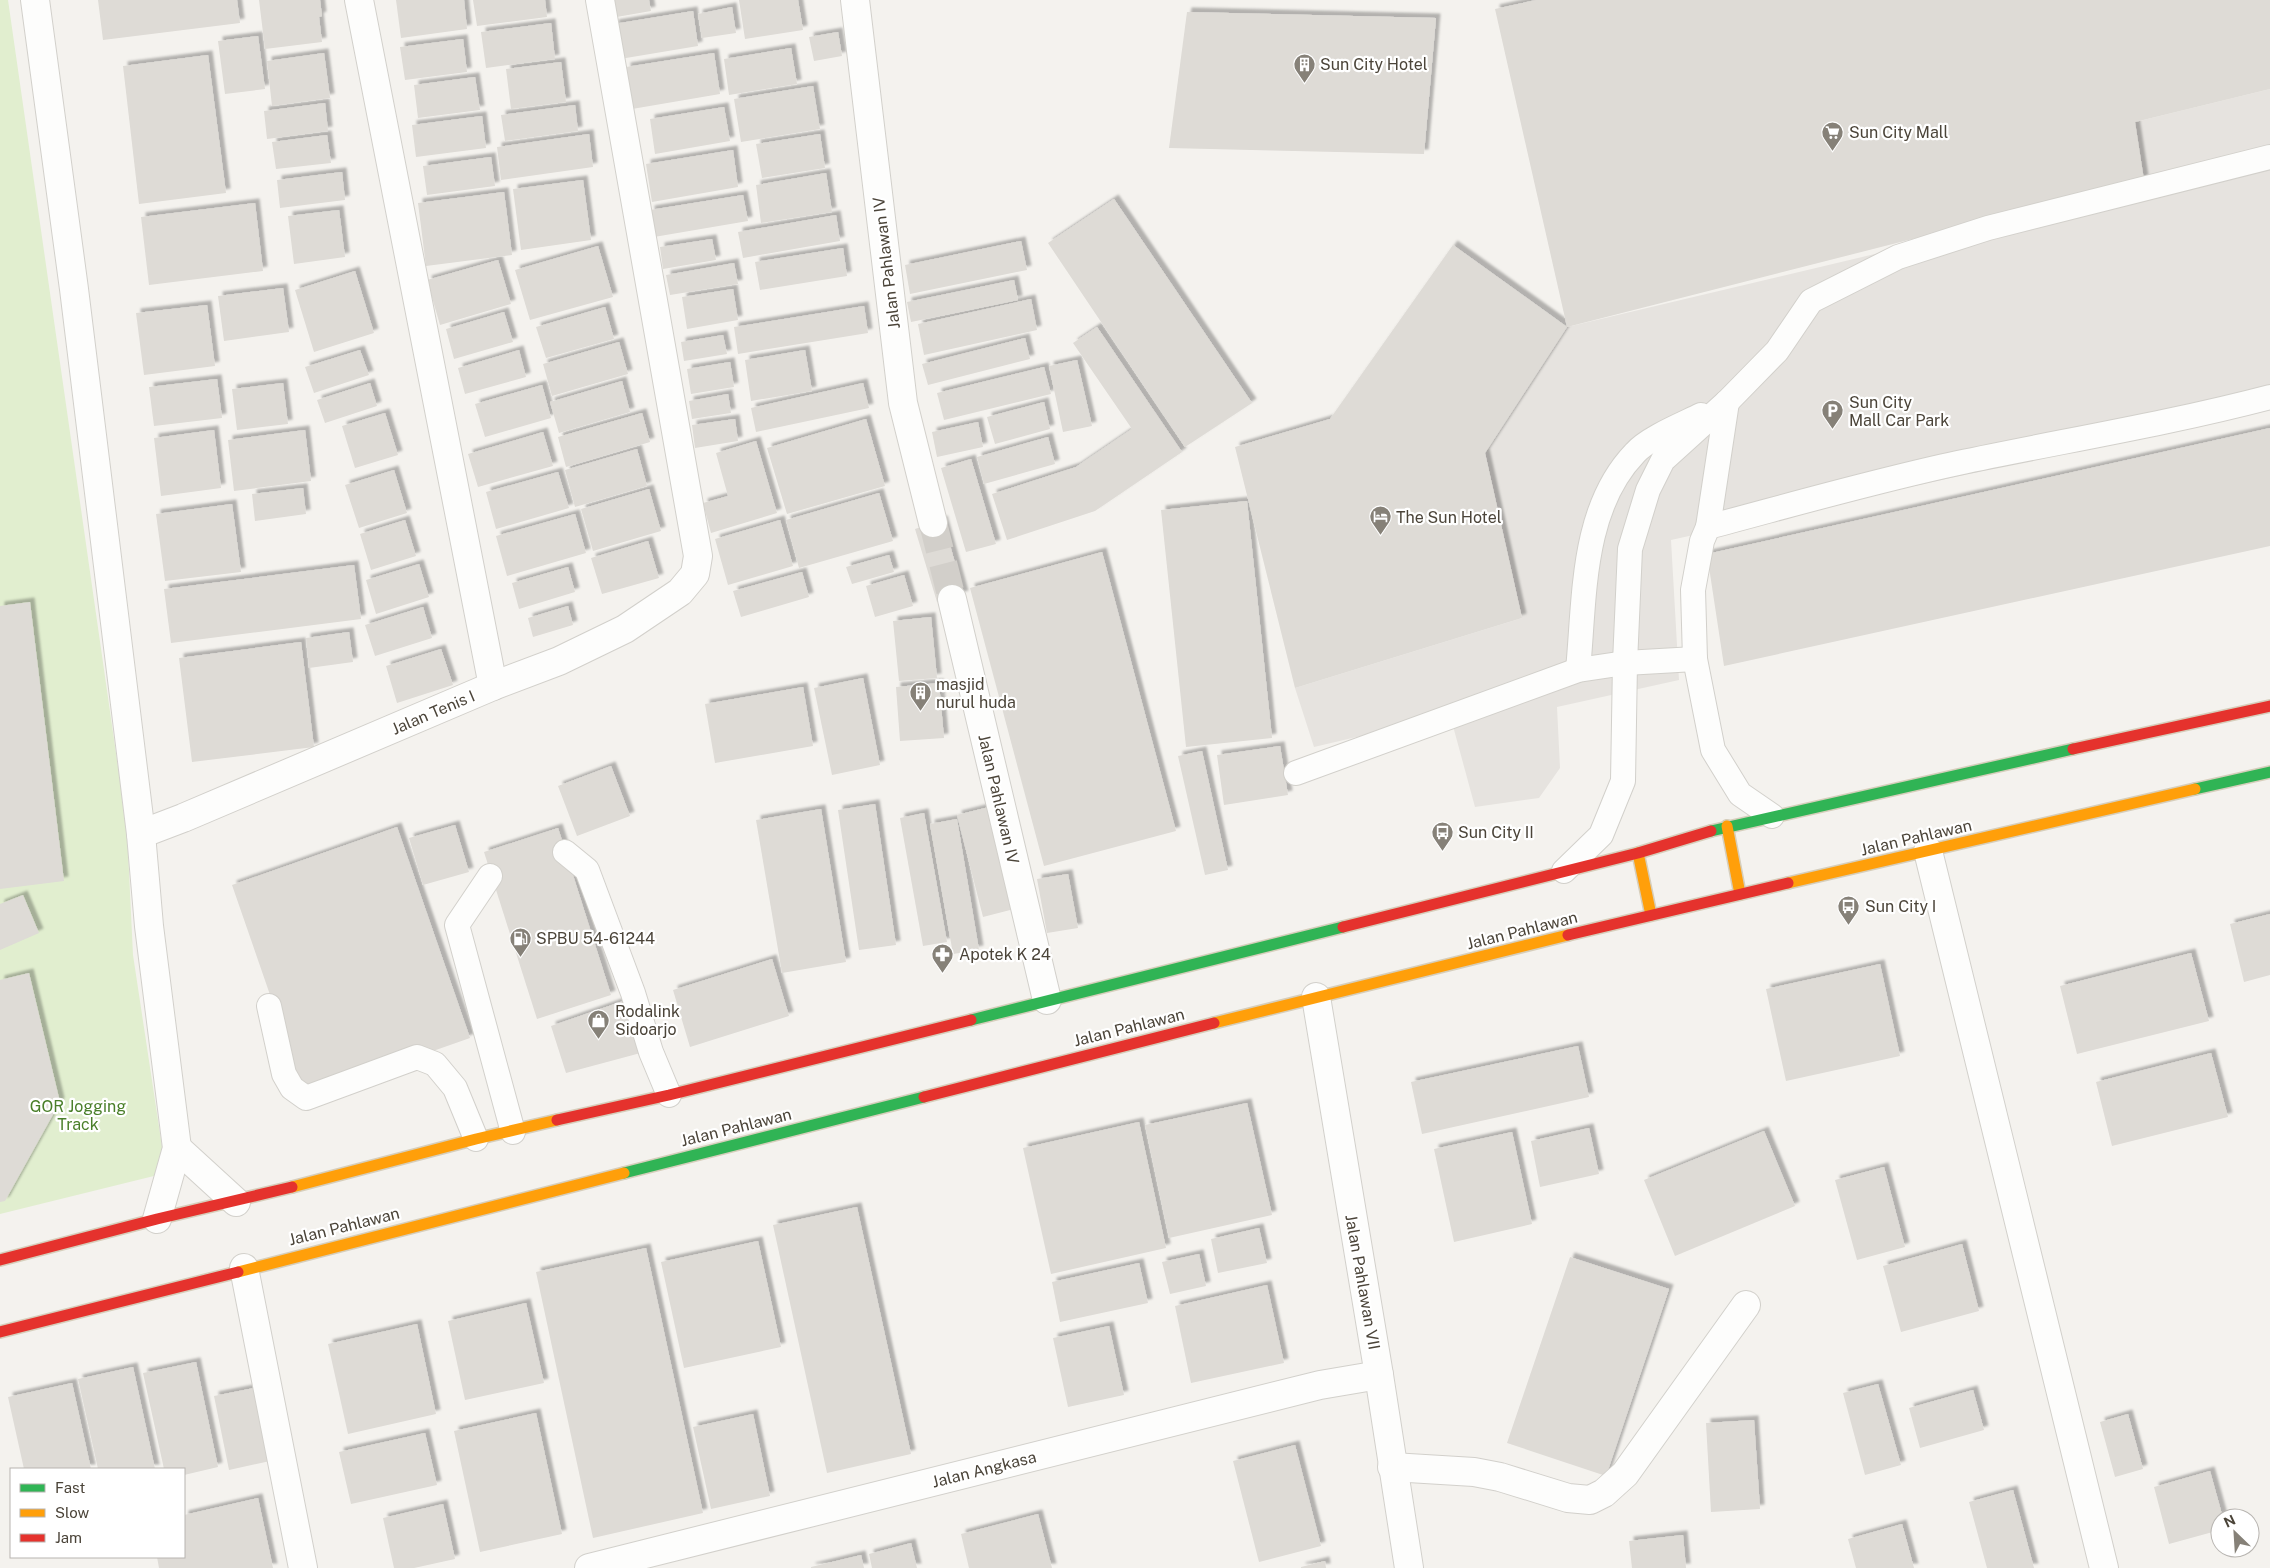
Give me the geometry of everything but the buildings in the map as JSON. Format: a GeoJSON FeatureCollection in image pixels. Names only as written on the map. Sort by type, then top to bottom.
{"type":"FeatureCollection","features":[{"type":"Feature","properties":{"kind":"main road"},"geometry":{"type":"LineString","coordinates":[[0,1260],[157,1219],[236,1202],[476,1139],[669,1095],[1638,853],[1727,826],[2270,706]]}},
{"type":"Feature","properties":{"kind":"main road","name":"Jalan Pahlawan"},"geometry":{"type":"LineString","coordinates":[[0,1332],[244,1268],[1316,997],[1740,894],[2270,772]]}},
{"type":"Feature","properties":{"kind":"main road"},"geometry":{"type":"LineString","coordinates":[[1727,826],[1740,894]]}},
{"type":"Feature","properties":{"kind":"main road"},"geometry":{"type":"LineString","coordinates":[[1638,853],[1651,915]]}},
{"type":"Feature","properties":{"kind":"street"},"geometry":{"type":"LineString","coordinates":[[35,0],[74,288],[141,834],[149,926],[177,1148],[157,1219]]}},
{"type":"Feature","properties":{"kind":"street"},"geometry":{"type":"LineString","coordinates":[[359,0],[493,686]]}},
{"type":"Feature","properties":{"kind":"street","name":"Jalan Tenis I"},"geometry":{"type":"LineString","coordinates":[[141,834],[559,660],[625,629],[680,592],[695,574],[698,556],[600,0]]}},
{"type":"Feature","properties":{"kind":"street","name":"Jalan Pahlawan IV"},"geometry":{"type":"LineString","coordinates":[[855,0],[903,403],[933,523]]}},
{"type":"Feature","properties":{"kind":"street","name":"Jalan Pahlawan IV"},"geometry":{"type":"LineString","coordinates":[[952,598],[1047,1000]]}},
{"type":"Feature","properties":{"kind":"street"},"geometry":{"type":"LineString","coordinates":[[1928,851],[2104,1568]]}},
{"type":"Feature","properties":{"kind":"street","name":"Jalan Pahlawan VII"},"geometry":{"type":"LineString","coordinates":[[1316,997],[1409,1568]]}},
{"type":"Feature","properties":{"kind":"street"},"geometry":{"type":"LineString","coordinates":[[177,1148],[236,1202]]}},
{"type":"Feature","properties":{"kind":"street"},"geometry":{"type":"LineString","coordinates":[[244,1268],[303,1568]]}},
{"type":"Feature","properties":{"kind":"street"},"geometry":{"type":"LineString","coordinates":[[1392,1467],[1474,1472],[1500,1477],[1568,1498],[1590,1500],[1615,1485],[1625,1474],[1746,1305]]}},
{"type":"Feature","properties":{"kind":"street","name":"Jalan Angkasa"},"geometry":{"type":"LineString","coordinates":[[589,1568],[645,1561],[1320,1384],[1379,1375]]}},
{"type":"Feature","properties":{"kind":"lane"},"geometry":{"type":"LineString","coordinates":[[1564,871],[1602,835],[1623,781],[1624,663],[1630,549],[1648,490],[1662,460],[1728,402],[1777,350],[1812,301],[1898,256],[1988,228],[2270,157]]}},
{"type":"Feature","properties":{"kind":"lane"},"geometry":{"type":"LineString","coordinates":[[1708,527],[1957,463],[2154,424],[2270,397]]}},
{"type":"Feature","properties":{"kind":"lane"},"geometry":{"type":"LineString","coordinates":[[1728,402],[1708,527],[1702,541],[1693,590],[1695,659],[1713,750],[1740,794],[1772,816]]}},
{"type":"Feature","properties":{"kind":"lane"},"geometry":{"type":"LineString","coordinates":[[1578,670],[1589,555],[1597,519],[1611,483],[1636,451],[1672,429],[1728,402]]}},
{"type":"Feature","properties":{"kind":"lane"},"geometry":{"type":"LineString","coordinates":[[1296,773],[1578,670],[1624,663],[1695,659]]}},
{"type":"Feature","properties":{"kind":"lane"},"geometry":{"type":"LineString","coordinates":[[565,852],[587,870],[633,993],[651,1052],[669,1095]]}},
{"type":"Feature","properties":{"kind":"lane"},"geometry":{"type":"LineString","coordinates":[[490,876],[457,925],[513,1132]]}},
{"type":"Feature","properties":{"kind":"lane"},"geometry":{"type":"LineString","coordinates":[[269,1006],[284,1074],[292,1088],[306,1098],[417,1058],[435,1064],[455,1088],[476,1139]]}},
{"type":"Feature","properties":{"kind":"green space","name":"GOR Jogging Track"},"geometry":{"type":"Polygon","coordinates":[[[0,0],[8,0],[127,830],[133,955],[166,1173],[0,1214],[0,0]]]}},
{"type":"Feature","properties":{"kind":"shaded area","name":"Sun City Mall Car Park"},"geometry":{"type":"Polygon","coordinates":[[[2270,89],[2270,407],[1671,540],[1679,680],[1557,707],[1560,768],[1539,798],[1475,807],[1450,715],[1314,747],[1295,688],[1522,618],[1485,453],[1567,327],[2035,216],[2135,122],[2270,89]]]}},
{"type":"Feature","properties":{"kind":"tunnel"},"geometry":{"type":"LineString","coordinates":[[933,523],[952,599]]}},
{"type":"Feature","properties":{"kind":"traffic: fast"},"geometry":{"type":"LineString","coordinates":[[1711,831],[2073,749]]}},
{"type":"Feature","properties":{"kind":"traffic: fast"},"geometry":{"type":"LineString","coordinates":[[2195,789],[2270,772]]}},
{"type":"Feature","properties":{"kind":"traffic: fast"},"geometry":{"type":"LineString","coordinates":[[971,1020],[1343,927]]}},
{"type":"Feature","properties":{"kind":"traffic: fast"},"geometry":{"type":"LineString","coordinates":[[624,1173],[924,1097]]}},
{"type":"Feature","properties":{"kind":"traffic: slow"},"geometry":{"type":"LineString","coordinates":[[1788,883],[2195,789]]}},
{"type":"Feature","properties":{"kind":"traffic: slow"},"geometry":{"type":"LineString","coordinates":[[1727,826],[1740,894]]}},
{"type":"Feature","properties":{"kind":"traffic: slow"},"geometry":{"type":"LineString","coordinates":[[1638,853],[1651,915]]}},
{"type":"Feature","properties":{"kind":"traffic: slow"},"geometry":{"type":"LineString","coordinates":[[1214,1023],[1568,935]]}},
{"type":"Feature","properties":{"kind":"traffic: slow"},"geometry":{"type":"LineString","coordinates":[[292,1187],[557,1120]]}},
{"type":"Feature","properties":{"kind":"traffic: slow"},"geometry":{"type":"LineString","coordinates":[[238,1272],[624,1173]]}},
{"type":"Feature","properties":{"kind":"traffic: jam"},"geometry":{"type":"LineString","coordinates":[[2073,749],[2270,706]]}},
{"type":"Feature","properties":{"kind":"traffic: jam"},"geometry":{"type":"LineString","coordinates":[[1343,927],[1638,853],[1711,831]]}},
{"type":"Feature","properties":{"kind":"traffic: jam"},"geometry":{"type":"LineString","coordinates":[[1568,935],[1788,883]]}},
{"type":"Feature","properties":{"kind":"traffic: jam"},"geometry":{"type":"LineString","coordinates":[[557,1120],[669,1095],[971,1020]]}},
{"type":"Feature","properties":{"kind":"traffic: jam"},"geometry":{"type":"LineString","coordinates":[[924,1097],[1214,1023]]}},
{"type":"Feature","properties":{"kind":"traffic: jam"},"geometry":{"type":"LineString","coordinates":[[0,1260],[157,1219],[292,1187]]}},
{"type":"Feature","properties":{"kind":"traffic: jam"},"geometry":{"type":"LineString","coordinates":[[0,1332],[238,1272]]}},
{"type":"Feature","properties":{"kind":"place","name":"Sun City Hotel"},"geometry":{"type":"Point","coordinates":[1304,83]}},
{"type":"Feature","properties":{"kind":"place","name":"Sun City Mall"},"geometry":{"type":"Point","coordinates":[1833,151]}},
{"type":"Feature","properties":{"kind":"place","name":"Sun City Mall Car Park"},"geometry":{"type":"Point","coordinates":[1833,430]}},
{"type":"Feature","properties":{"kind":"place","name":"The Sun Hotel"},"geometry":{"type":"Point","coordinates":[1380,536]}},
{"type":"Feature","properties":{"kind":"place","name":"masjid nurul huda"},"geometry":{"type":"Point","coordinates":[920,712]}},
{"type":"Feature","properties":{"kind":"place","name":"Sun City II"},"geometry":{"type":"Point","coordinates":[1442,851]}},
{"type":"Feature","properties":{"kind":"place","name":"Sun City I"},"geometry":{"type":"Point","coordinates":[1849,925]}},
{"type":"Feature","properties":{"kind":"place","name":"SPBU 54-61244"},"geometry":{"type":"Point","coordinates":[520,957]}},
{"type":"Feature","properties":{"kind":"place","name":"Apotek K 24"},"geometry":{"type":"Point","coordinates":[943,973]}},
{"type":"Feature","properties":{"kind":"place","name":"Rodalink Sidoarjo"},"geometry":{"type":"Point","coordinates":[599,1039]}}]}
